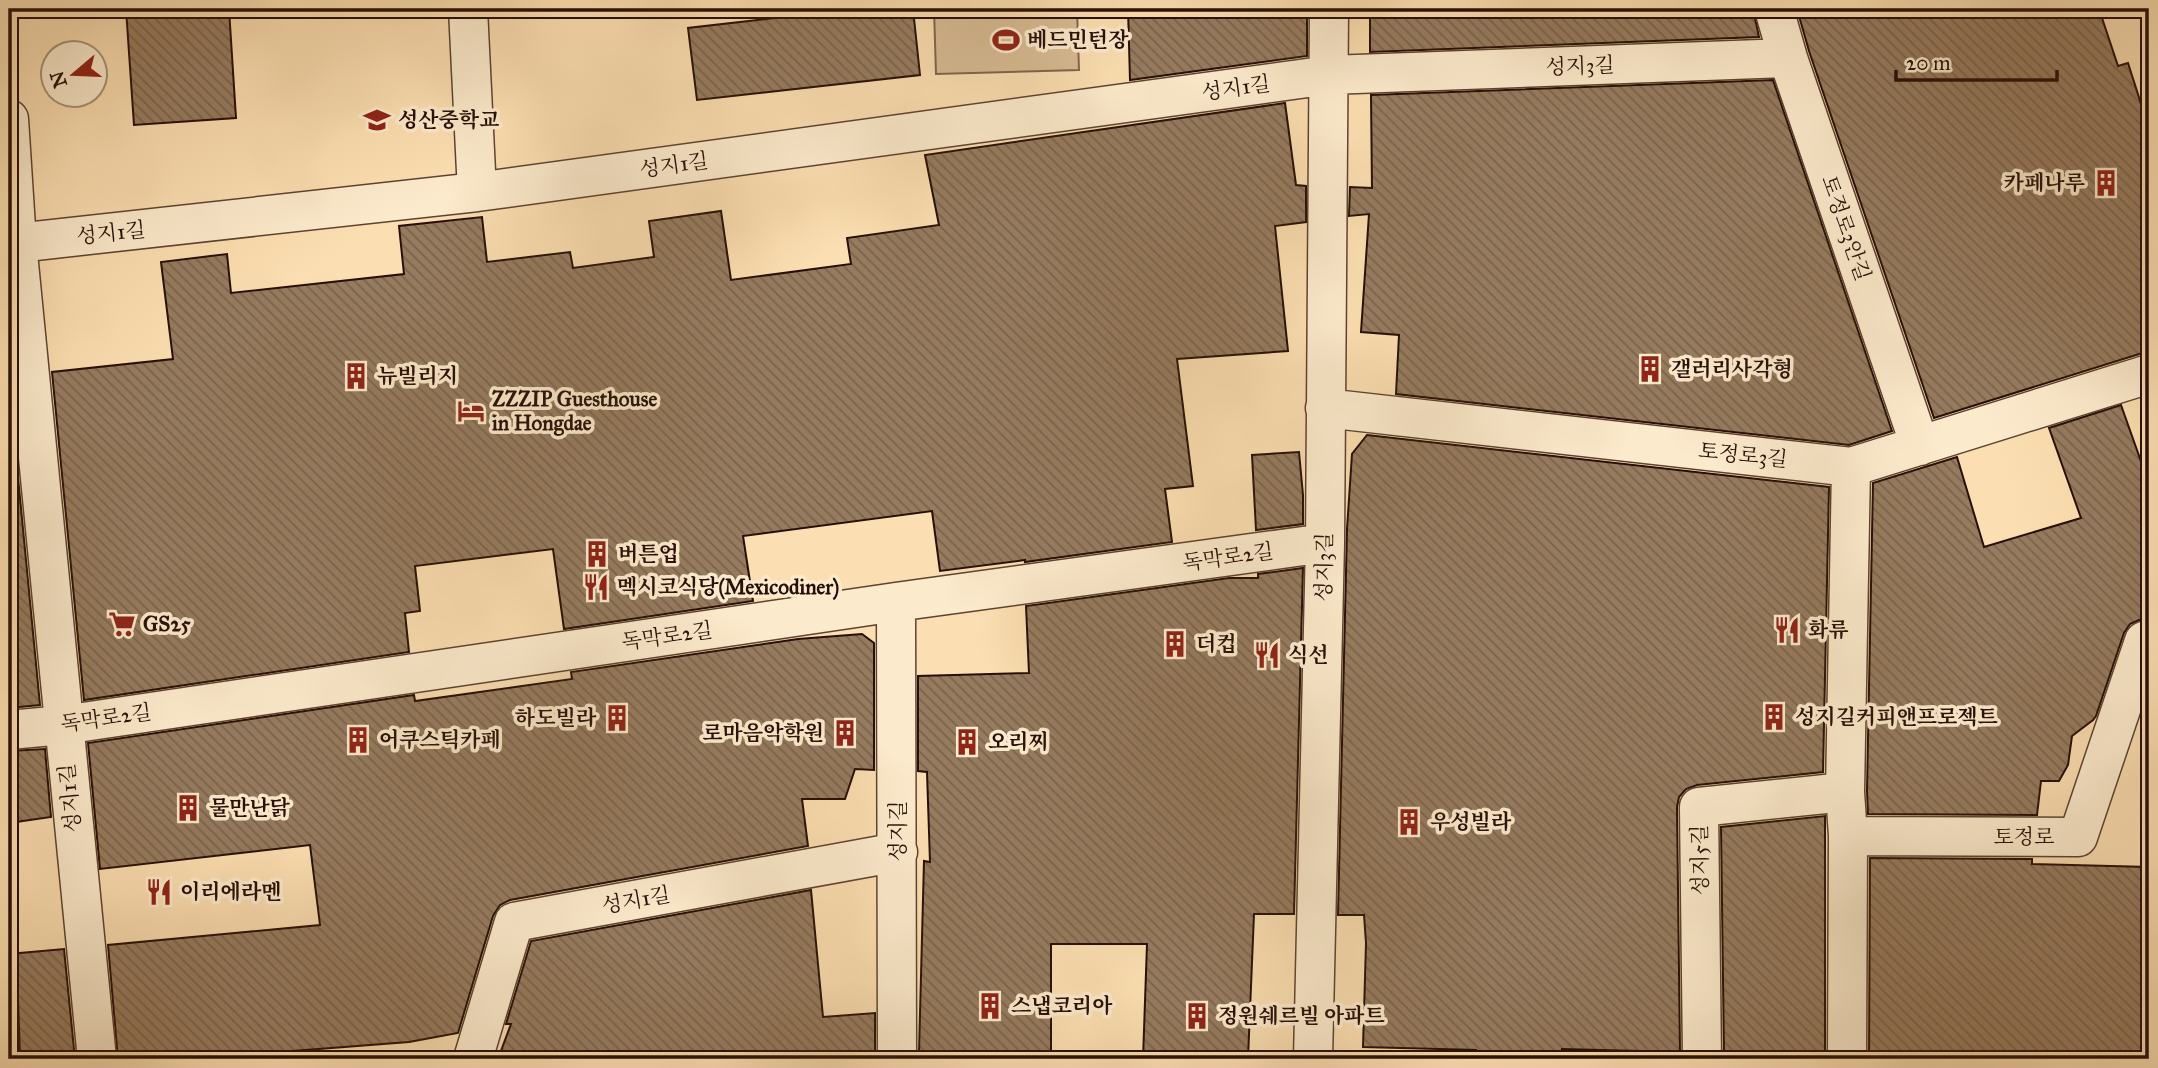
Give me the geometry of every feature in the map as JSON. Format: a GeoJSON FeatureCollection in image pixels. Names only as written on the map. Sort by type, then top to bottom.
{"type":"FeatureCollection","features":[{"type":"Feature","properties":{"kind":"street"},"geometry":{"type":"LineString","coordinates":[[468,9],[477,192]]}},
{"type":"Feature","properties":{"kind":"street","name":"성지3길"},"geometry":{"type":"LineString","coordinates":[[1313,1059],[1325,544],[1329,9]]}},
{"type":"Feature","properties":{"kind":"street","name":"토정로3안길"},"geometry":{"type":"LineString","coordinates":[[1774,9],[1788,58],[1920,446]]}},
{"type":"Feature","properties":{"kind":"street","name":"성지3길"},"geometry":{"type":"LineString","coordinates":[[1329,75],[1788,58]]}},
{"type":"Feature","properties":{"kind":"street","name":"성지1길"},"geometry":{"type":"LineString","coordinates":[[17,243],[477,192],[1329,75]]}},
{"type":"Feature","properties":{"kind":"street","name":"성지1길"},"geometry":{"type":"LineString","coordinates":[[9,119],[17,243],[96,1048]]}},
{"type":"Feature","properties":{"kind":"street","name":"토정로3길"},"geometry":{"type":"LineString","coordinates":[[1325,408],[1851,467],[2149,374]]}},
{"type":"Feature","properties":{"kind":"street"},"geometry":{"type":"LineString","coordinates":[[1847,1059],[1846,792],[1851,467]]}},
{"type":"Feature","properties":{"kind":"street","name":"독막로2길"},"geometry":{"type":"LineString","coordinates":[[9,730],[63,725],[896,602],[1325,544]]}},
{"type":"Feature","properties":{"kind":"street","name":"성지길"},"geometry":{"type":"LineString","coordinates":[[896,602],[897,1059]]}},
{"type":"Feature","properties":{"kind":"street","name":"토정로"},"geometry":{"type":"LineString","coordinates":[[1848,836],[2078,837],[2144,642]]}},
{"type":"Feature","properties":{"kind":"street","name":"성지5길"},"geometry":{"type":"LineString","coordinates":[[1702,1059],[1699,807],[1846,792]]}},
{"type":"Feature","properties":{"kind":"street","name":"성지1길"},"geometry":{"type":"LineString","coordinates":[[473,1059],[514,922],[898,852]]}},
{"type":"Feature","properties":{"kind":"street"},"geometry":{"type":"LineString","coordinates":[[64,1059],[96,1048]]}},
{"type":"Feature","properties":{"kind":"shaded area","name":"베드민턴장"},"geometry":{"type":"Polygon","coordinates":[[[934,9],[1077,9],[1079,70],[936,74],[934,9]]]}},
{"type":"Feature","properties":{"kind":"building"},"geometry":{"type":"Polygon","coordinates":[[[126,9],[229,9],[236,118],[134,125],[126,9]]]}},
{"type":"Feature","properties":{"kind":"building"},"geometry":{"type":"Polygon","coordinates":[[[852,9],[913,9],[920,75],[697,100],[688,28],[852,9]]]}},
{"type":"Feature","properties":{"kind":"building"},"geometry":{"type":"Polygon","coordinates":[[[1128,9],[1307,9],[1307,56],[1130,80],[1128,9]]]}},
{"type":"Feature","properties":{"kind":"building"},"geometry":{"type":"Polygon","coordinates":[[[1370,9],[1753,9],[1759,37],[1370,52],[1370,9]]]}},
{"type":"Feature","properties":{"kind":"building"},"geometry":{"type":"Polygon","coordinates":[[[1797,9],[2099,9],[2118,66],[2128,63],[2149,129],[2149,351],[1934,418],[1797,9]]]}},
{"type":"Feature","properties":{"kind":"building"},"geometry":{"type":"Polygon","coordinates":[[[1773,80],[1892,431],[1849,445],[1396,394],[1399,335],[1361,332],[1369,214],[1349,216],[1350,187],[1372,188],[1371,95],[1773,80]]]}},
{"type":"Feature","properties":{"kind":"building"},"geometry":{"type":"Polygon","coordinates":[[[1285,103],[1296,185],[1306,186],[1306,222],[1275,226],[1288,351],[1177,359],[1193,486],[1165,489],[1172,542],[940,571],[932,511],[743,536],[753,601],[564,629],[553,549],[415,566],[420,611],[405,613],[409,652],[84,700],[52,372],[173,359],[161,262],[227,254],[231,293],[404,274],[399,226],[482,217],[487,262],[570,252],[573,268],[654,257],[649,221],[721,211],[731,280],[851,264],[847,238],[939,225],[925,155],[1285,103]]]}},
{"type":"Feature","properties":{"kind":"building"},"geometry":{"type":"Polygon","coordinates":[[[9,405],[40,705],[9,708],[9,405]]]}},
{"type":"Feature","properties":{"kind":"building"},"geometry":{"type":"Polygon","coordinates":[[[2121,405],[2149,484],[2149,620],[2130,624],[2124,633],[2096,716],[2072,736],[2068,765],[2059,781],[2041,781],[2037,815],[1868,814],[1873,483],[1957,457],[1984,547],[2081,518],[2049,428],[2121,405]]]}},
{"type":"Feature","properties":{"kind":"building"},"geometry":{"type":"Polygon","coordinates":[[[1367,435],[1829,487],[1823,772],[1697,785],[1686,789],[1679,797],[1680,1052],[1562,1049],[1562,1059],[1476,1059],[1476,1050],[1363,1047],[1366,943],[1364,915],[1338,915],[1347,529],[1352,454],[1367,435]]]}},
{"type":"Feature","properties":{"kind":"building"},"geometry":{"type":"Polygon","coordinates":[[[1299,452],[1303,524],[1256,530],[1252,455],[1299,452]]]}},
{"type":"Feature","properties":{"kind":"building"},"geometry":{"type":"Polygon","coordinates":[[[1303,568],[1294,914],[1254,914],[1248,1059],[1143,1059],[1147,944],[1051,944],[1051,1054],[919,1053],[924,861],[930,862],[927,772],[918,771],[918,676],[1029,673],[1026,606],[1229,578],[1258,578],[1258,574],[1303,568]]]}},
{"type":"Feature","properties":{"kind":"building"},"geometry":{"type":"Polygon","coordinates":[[[862,634],[874,643],[874,770],[855,769],[845,799],[802,799],[808,846],[510,900],[500,905],[493,916],[458,1033],[409,1042],[293,1051],[293,1059],[118,1059],[108,945],[320,925],[310,845],[100,869],[88,743],[414,695],[415,701],[572,679],[571,672],[798,639],[862,634]]]}},
{"type":"Feature","properties":{"kind":"building"},"geometry":{"type":"Polygon","coordinates":[[[45,749],[51,817],[9,823],[9,751],[45,749]]]}},
{"type":"Feature","properties":{"kind":"building"},"geometry":{"type":"Polygon","coordinates":[[[1825,816],[1825,1059],[1730,1059],[1730,1054],[1724,1054],[1721,827],[1825,816]]]}},
{"type":"Feature","properties":{"kind":"building"},"geometry":{"type":"Polygon","coordinates":[[[1870,858],[2032,859],[2032,864],[2149,867],[2149,1059],[1869,1059],[1870,858]]]}},
{"type":"Feature","properties":{"kind":"building"},"geometry":{"type":"Polygon","coordinates":[[[811,890],[823,1017],[875,1013],[875,1053],[864,1053],[864,1059],[498,1059],[511,1024],[506,1024],[531,941],[811,890]]]}},
{"type":"Feature","properties":{"kind":"building"},"geometry":{"type":"Polygon","coordinates":[[[64,949],[75,1059],[20,1059],[18,999],[9,1000],[9,954],[64,949]]]}},
{"type":"Feature","properties":{"kind":"place","name":"베드민턴장"},"geometry":{"type":"Point","coordinates":[1006,40]}},
{"type":"Feature","properties":{"kind":"place","name":"성산중학교"},"geometry":{"type":"Point","coordinates":[377,120]}},
{"type":"Feature","properties":{"kind":"place","name":"카페나루"},"geometry":{"type":"Point","coordinates":[2106,183]}},
{"type":"Feature","properties":{"kind":"place","name":"갤러리사각형"},"geometry":{"type":"Point","coordinates":[1650,369]}},
{"type":"Feature","properties":{"kind":"place","name":"뉴빌리지"},"geometry":{"type":"Point","coordinates":[356,376]}},
{"type":"Feature","properties":{"kind":"place","name":"ZZZIP Guesthouse in Hongdae"},"geometry":{"type":"Point","coordinates":[471,411]}},
{"type":"Feature","properties":{"kind":"place","name":"버튼업"},"geometry":{"type":"Point","coordinates":[597,554]}},
{"type":"Feature","properties":{"kind":"place","name":"멕시코식당(Mexicodiner)"},"geometry":{"type":"Point","coordinates":[596,587]}},
{"type":"Feature","properties":{"kind":"place","name":"GS25"},"geometry":{"type":"Point","coordinates":[122,624]}},
{"type":"Feature","properties":{"kind":"place","name":"화류"},"geometry":{"type":"Point","coordinates":[1787,630]}},
{"type":"Feature","properties":{"kind":"place","name":"더컵"},"geometry":{"type":"Point","coordinates":[1175,644]}},
{"type":"Feature","properties":{"kind":"place","name":"식선"},"geometry":{"type":"Point","coordinates":[1267,655]}},
{"type":"Feature","properties":{"kind":"place","name":"성지길커피앤프로젝트"},"geometry":{"type":"Point","coordinates":[1774,717]}},
{"type":"Feature","properties":{"kind":"place","name":"하도빌라"},"geometry":{"type":"Point","coordinates":[617,718]}},
{"type":"Feature","properties":{"kind":"place","name":"로마음악학원"},"geometry":{"type":"Point","coordinates":[845,733]}},
{"type":"Feature","properties":{"kind":"place","name":"어쿠스틱카페"},"geometry":{"type":"Point","coordinates":[358,740]}},
{"type":"Feature","properties":{"kind":"place","name":"오리찌"},"geometry":{"type":"Point","coordinates":[967,742]}},
{"type":"Feature","properties":{"kind":"place","name":"물만난닭"},"geometry":{"type":"Point","coordinates":[188,808]}},
{"type":"Feature","properties":{"kind":"place","name":"우성빌라"},"geometry":{"type":"Point","coordinates":[1409,822]}},
{"type":"Feature","properties":{"kind":"place","name":"이리에라멘"},"geometry":{"type":"Point","coordinates":[159,892]}},
{"type":"Feature","properties":{"kind":"place","name":"스냅코리아"},"geometry":{"type":"Point","coordinates":[990,1006]}},
{"type":"Feature","properties":{"kind":"place","name":"정원쉐르빌 아파트"},"geometry":{"type":"Point","coordinates":[1197,1016]}}]}
